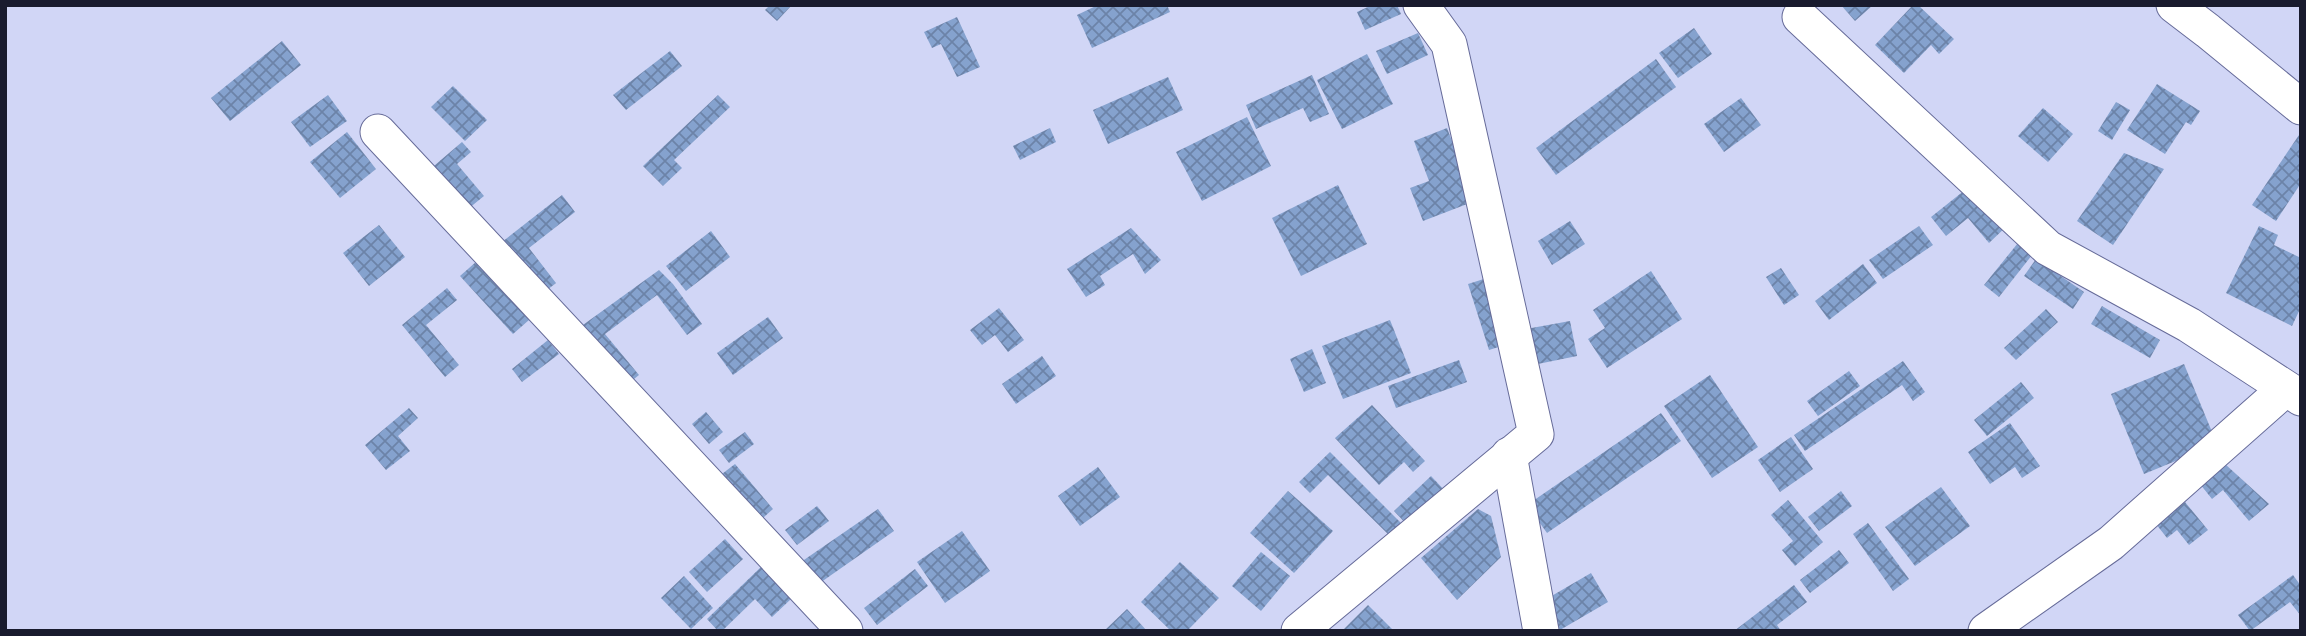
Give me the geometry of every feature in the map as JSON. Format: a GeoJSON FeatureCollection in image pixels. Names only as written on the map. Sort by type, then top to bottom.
{"type":"FeatureCollection","features":[{"type":"Feature","properties":{"kind":"street"},"geometry":{"type":"LineString","coordinates":[[1299,631],[1535,433],[1449,44],[1421,5]]}},
{"type":"Feature","properties":{"kind":"street"},"geometry":{"type":"LineString","coordinates":[[2174,5],[2301,107]]}},
{"type":"Feature","properties":{"kind":"street"},"geometry":{"type":"LineString","coordinates":[[1800,17],[2048,248],[2189,325],[2293,393],[2111,543],[1986,631]]}},
{"type":"Feature","properties":{"kind":"street"},"geometry":{"type":"LineString","coordinates":[[378,132],[845,631]]}},
{"type":"Feature","properties":{"kind":"street"},"geometry":{"type":"LineString","coordinates":[[1509,455],[1541,631]]}},
{"type":"Feature","properties":{"kind":"building"},"geometry":{"type":"Polygon","coordinates":[[[770,5],[792,5],[777,21],[765,10],[770,5]]]}},
{"type":"Feature","properties":{"kind":"building"},"geometry":{"type":"Polygon","coordinates":[[[1098,5],[1167,5],[1170,12],[1092,48],[1077,15],[1098,5]]]}},
{"type":"Feature","properties":{"kind":"building"},"geometry":{"type":"Polygon","coordinates":[[[1372,5],[1397,5],[1401,14],[1365,30],[1357,12],[1372,5]]]}},
{"type":"Feature","properties":{"kind":"building"},"geometry":{"type":"Polygon","coordinates":[[[1841,5],[1873,5],[1855,21],[1841,5]]]}},
{"type":"Feature","properties":{"kind":"building"},"geometry":{"type":"Polygon","coordinates":[[[1913,5],[1918,5],[1954,39],[1939,54],[1931,45],[1904,73],[1875,45],[1913,5]]]}},
{"type":"Feature","properties":{"kind":"building"},"geometry":{"type":"Polygon","coordinates":[[[957,17],[980,67],[957,77],[941,44],[932,48],[924,32],[957,17]]]}},
{"type":"Feature","properties":{"kind":"building"},"geometry":{"type":"Polygon","coordinates":[[[1694,28],[1712,54],[1678,78],[1659,53],[1694,28]]]}},
{"type":"Feature","properties":{"kind":"building"},"geometry":{"type":"Polygon","coordinates":[[[1418,33],[1428,55],[1387,74],[1376,51],[1418,33]]]}},
{"type":"Feature","properties":{"kind":"building"},"geometry":{"type":"Polygon","coordinates":[[[282,41],[301,65],[230,121],[211,98],[282,41]]]}},
{"type":"Feature","properties":{"kind":"building"},"geometry":{"type":"Polygon","coordinates":[[[670,51],[682,66],[626,110],[613,95],[670,51]]]}},
{"type":"Feature","properties":{"kind":"building"},"geometry":{"type":"Polygon","coordinates":[[[1367,54],[1393,104],[1342,129],[1317,80],[1367,54]]]}},
{"type":"Feature","properties":{"kind":"building"},"geometry":{"type":"Polygon","coordinates":[[[1656,59],[1676,87],[1556,175],[1536,148],[1656,59]]]}},
{"type":"Feature","properties":{"kind":"building"},"geometry":{"type":"Polygon","coordinates":[[[1312,75],[1329,114],[1310,122],[1303,108],[1256,129],[1246,105],[1312,75]]]}},
{"type":"Feature","properties":{"kind":"building"},"geometry":{"type":"Polygon","coordinates":[[[1168,77],[1183,110],[1108,144],[1093,110],[1168,77]]]}},
{"type":"Feature","properties":{"kind":"building"},"geometry":{"type":"Polygon","coordinates":[[[2157,84],[2200,111],[2191,125],[2186,122],[2165,154],[2127,130],[2157,84]]]}},
{"type":"Feature","properties":{"kind":"building"},"geometry":{"type":"Polygon","coordinates":[[[453,86],[487,120],[465,141],[431,107],[453,86]]]}},
{"type":"Feature","properties":{"kind":"building"},"geometry":{"type":"Polygon","coordinates":[[[328,95],[347,121],[310,147],[291,122],[328,95]]]}},
{"type":"Feature","properties":{"kind":"building"},"geometry":{"type":"Polygon","coordinates":[[[718,95],[730,107],[674,160],[682,168],[663,186],[643,166],[718,95]]]}},
{"type":"Feature","properties":{"kind":"building"},"geometry":{"type":"Polygon","coordinates":[[[1741,98],[1761,125],[1724,152],[1704,124],[1741,98]]]}},
{"type":"Feature","properties":{"kind":"building"},"geometry":{"type":"Polygon","coordinates":[[[2116,102],[2130,110],[2112,140],[2098,131],[2116,102]]]}},
{"type":"Feature","properties":{"kind":"building"},"geometry":{"type":"Polygon","coordinates":[[[2043,108],[2073,134],[2048,162],[2018,136],[2043,108]]]}},
{"type":"Feature","properties":{"kind":"building"},"geometry":{"type":"Polygon","coordinates":[[[1247,117],[1271,166],[1202,201],[1176,152],[1247,117]]]}},
{"type":"Feature","properties":{"kind":"building"},"geometry":{"type":"Polygon","coordinates":[[[1050,128],[1056,142],[1020,160],[1013,146],[1050,128]]]}},
{"type":"Feature","properties":{"kind":"building"},"geometry":{"type":"Polygon","coordinates":[[[1447,128],[1475,201],[1423,221],[1410,188],[1429,181],[1414,141],[1447,128]]]}},
{"type":"Feature","properties":{"kind":"building"},"geometry":{"type":"Polygon","coordinates":[[[347,132],[376,169],[340,198],[310,162],[347,132]]]}},
{"type":"Feature","properties":{"kind":"building"},"geometry":{"type":"Polygon","coordinates":[[[2301,132],[2301,183],[2276,221],[2252,205],[2301,132]]]}},
{"type":"Feature","properties":{"kind":"building"},"geometry":{"type":"Polygon","coordinates":[[[462,142],[471,152],[457,164],[484,196],[463,213],[428,171],[462,142]]]}},
{"type":"Feature","properties":{"kind":"building"},"geometry":{"type":"Polygon","coordinates":[[[2124,153],[2164,169],[2113,245],[2077,221],[2124,153]]]}},
{"type":"Feature","properties":{"kind":"building"},"geometry":{"type":"Polygon","coordinates":[[[1338,185],[1367,244],[1301,276],[1272,218],[1338,185]]]}},
{"type":"Feature","properties":{"kind":"building"},"geometry":{"type":"Polygon","coordinates":[[[1970,186],[2008,225],[1989,243],[1968,218],[1946,236],[1931,217],[1970,186]]]}},
{"type":"Feature","properties":{"kind":"building"},"geometry":{"type":"Polygon","coordinates":[[[562,195],[575,212],[529,248],[556,283],[542,294],[502,242],[562,195]]]}},
{"type":"Feature","properties":{"kind":"building"},"geometry":{"type":"Polygon","coordinates":[[[1570,221],[1585,244],[1552,265],[1538,241],[1570,221]]]}},
{"type":"Feature","properties":{"kind":"building"},"geometry":{"type":"Polygon","coordinates":[[[379,225],[405,257],[369,286],[343,253],[379,225]]]}},
{"type":"Feature","properties":{"kind":"building"},"geometry":{"type":"Polygon","coordinates":[[[1919,226],[1933,245],[1883,279],[1869,260],[1919,226]]]}},
{"type":"Feature","properties":{"kind":"building"},"geometry":{"type":"Polygon","coordinates":[[[2259,226],[2278,235],[2274,245],[2301,258],[2301,307],[2292,326],[2226,293],[2259,226]]]}},
{"type":"Feature","properties":{"kind":"building"},"geometry":{"type":"Polygon","coordinates":[[[1131,228],[1161,260],[1145,274],[1133,254],[1100,276],[1105,285],[1086,297],[1067,269],[1131,228]]]}},
{"type":"Feature","properties":{"kind":"building"},"geometry":{"type":"Polygon","coordinates":[[[711,231],[730,257],[686,291],[666,266],[711,231]]]}},
{"type":"Feature","properties":{"kind":"building"},"geometry":{"type":"Polygon","coordinates":[[[2022,238],[2036,250],[1999,297],[1984,285],[2022,238]]]}},
{"type":"Feature","properties":{"kind":"building"},"geometry":{"type":"Polygon","coordinates":[[[2036,259],[2084,292],[2073,309],[2024,276],[2036,259]]]}},
{"type":"Feature","properties":{"kind":"building"},"geometry":{"type":"Polygon","coordinates":[[[477,261],[529,320],[513,334],[460,276],[477,261]]]}},
{"type":"Feature","properties":{"kind":"building"},"geometry":{"type":"Polygon","coordinates":[[[1863,264],[1877,283],[1829,320],[1815,301],[1863,264]]]}},
{"type":"Feature","properties":{"kind":"building"},"geometry":{"type":"Polygon","coordinates":[[[1781,268],[1799,295],[1784,305],[1766,277],[1781,268]]]}},
{"type":"Feature","properties":{"kind":"building"},"geometry":{"type":"Polygon","coordinates":[[[659,270],[673,284],[702,324],[687,335],[657,295],[605,334],[639,375],[624,387],[576,330],[659,270]]]}},
{"type":"Feature","properties":{"kind":"building"},"geometry":{"type":"Polygon","coordinates":[[[1651,271],[1682,319],[1607,368],[1588,339],[1605,328],[1593,310],[1651,271]]]}},
{"type":"Feature","properties":{"kind":"building"},"geometry":{"type":"Polygon","coordinates":[[[1487,278],[1508,344],[1489,350],[1468,284],[1487,278]]]}},
{"type":"Feature","properties":{"kind":"building"},"geometry":{"type":"Polygon","coordinates":[[[447,288],[457,300],[426,325],[459,365],[445,377],[402,325],[447,288]]]}},
{"type":"Feature","properties":{"kind":"building"},"geometry":{"type":"Polygon","coordinates":[[[2102,306],[2160,340],[2150,358],[2091,324],[2102,306]]]}},
{"type":"Feature","properties":{"kind":"building"},"geometry":{"type":"Polygon","coordinates":[[[999,308],[1024,340],[1008,352],[995,335],[982,345],[970,330],[999,308]]]}},
{"type":"Feature","properties":{"kind":"building"},"geometry":{"type":"Polygon","coordinates":[[[2046,309],[2058,322],[2016,360],[2004,348],[2046,309]]]}},
{"type":"Feature","properties":{"kind":"building"},"geometry":{"type":"Polygon","coordinates":[[[768,317],[783,338],[733,375],[717,353],[768,317]]]}},
{"type":"Feature","properties":{"kind":"building"},"geometry":{"type":"Polygon","coordinates":[[[1390,320],[1411,373],[1343,399],[1322,346],[1390,320]]]}},
{"type":"Feature","properties":{"kind":"building"},"geometry":{"type":"Polygon","coordinates":[[[1570,321],[1577,356],[1533,365],[1526,329],[1570,321]]]}},
{"type":"Feature","properties":{"kind":"building"},"geometry":{"type":"Polygon","coordinates":[[[548,340],[559,354],[522,382],[512,369],[548,340]]]}},
{"type":"Feature","properties":{"kind":"building"},"geometry":{"type":"Polygon","coordinates":[[[1312,349],[1326,383],[1304,392],[1290,359],[1312,349]]]}},
{"type":"Feature","properties":{"kind":"building"},"geometry":{"type":"Polygon","coordinates":[[[1042,356],[1056,376],[1016,404],[1002,384],[1042,356]]]}},
{"type":"Feature","properties":{"kind":"building"},"geometry":{"type":"Polygon","coordinates":[[[1459,360],[1467,382],[1396,408],[1388,386],[1459,360]]]}},
{"type":"Feature","properties":{"kind":"building"},"geometry":{"type":"Polygon","coordinates":[[[1903,361],[1925,392],[1913,401],[1902,385],[1805,451],[1794,435],[1903,361]]]}},
{"type":"Feature","properties":{"kind":"building"},"geometry":{"type":"Polygon","coordinates":[[[2184,364],[2217,444],[2144,474],[2111,394],[2184,364]]]}},
{"type":"Feature","properties":{"kind":"building"},"geometry":{"type":"Polygon","coordinates":[[[1849,371],[1860,386],[1818,416],[1807,401],[1849,371]]]}},
{"type":"Feature","properties":{"kind":"building"},"geometry":{"type":"Polygon","coordinates":[[[1710,375],[1758,447],[1712,478],[1664,406],[1710,375]]]}},
{"type":"Feature","properties":{"kind":"building"},"geometry":{"type":"Polygon","coordinates":[[[2021,382],[2034,398],[1987,436],[1974,420],[2021,382]]]}},
{"type":"Feature","properties":{"kind":"building"},"geometry":{"type":"Polygon","coordinates":[[[1372,405],[1425,461],[1413,472],[1404,462],[1379,485],[1335,438],[1372,405]]]}},
{"type":"Feature","properties":{"kind":"building"},"geometry":{"type":"Polygon","coordinates":[[[409,408],[418,418],[398,436],[410,451],[386,470],[365,445],[409,408]]]}},
{"type":"Feature","properties":{"kind":"building"},"geometry":{"type":"Polygon","coordinates":[[[706,412],[723,432],[709,444],[692,424],[706,412]]]}},
{"type":"Feature","properties":{"kind":"building"},"geometry":{"type":"Polygon","coordinates":[[[1661,413],[1681,441],[1547,533],[1527,505],[1661,413]]]}},
{"type":"Feature","properties":{"kind":"building"},"geometry":{"type":"Polygon","coordinates":[[[2010,423],[2040,466],[2022,478],[2015,467],[1990,484],[1968,452],[2010,423]]]}},
{"type":"Feature","properties":{"kind":"building"},"geometry":{"type":"Polygon","coordinates":[[[745,432],[754,444],[729,463],[719,450],[745,432]]]}},
{"type":"Feature","properties":{"kind":"building"},"geometry":{"type":"Polygon","coordinates":[[[1791,437],[1813,469],[1780,492],[1758,460],[1791,437]]]}},
{"type":"Feature","properties":{"kind":"building"},"geometry":{"type":"Polygon","coordinates":[[[1330,452],[1407,529],[1395,541],[1328,475],[1310,493],[1299,482],[1330,452]]]}},
{"type":"Feature","properties":{"kind":"building"},"geometry":{"type":"Polygon","coordinates":[[[735,464],[773,509],[757,523],[718,477],[735,464]]]}},
{"type":"Feature","properties":{"kind":"building"},"geometry":{"type":"Polygon","coordinates":[[[2225,464],[2269,504],[2249,521],[2223,490],[2212,499],[2200,484],[2225,464]]]}},
{"type":"Feature","properties":{"kind":"building"},"geometry":{"type":"Polygon","coordinates":[[[1098,467],[1120,497],[1080,526],[1058,496],[1098,467]]]}},
{"type":"Feature","properties":{"kind":"building"},"geometry":{"type":"Polygon","coordinates":[[[1431,476],[1448,494],[1411,529],[1394,511],[1431,476]]]}},
{"type":"Feature","properties":{"kind":"building"},"geometry":{"type":"Polygon","coordinates":[[[1941,487],[1970,526],[1915,566],[1885,527],[1941,487]]]}},
{"type":"Feature","properties":{"kind":"building"},"geometry":{"type":"Polygon","coordinates":[[[1288,491],[1333,531],[1294,573],[1250,533],[1288,491]]]}},
{"type":"Feature","properties":{"kind":"building"},"geometry":{"type":"Polygon","coordinates":[[[1841,491],[1852,506],[1819,531],[1808,517],[1841,491]]]}},
{"type":"Feature","properties":{"kind":"building"},"geometry":{"type":"Polygon","coordinates":[[[1788,500],[1823,542],[1795,566],[1782,550],[1793,541],[1771,515],[1788,500]]]}},
{"type":"Feature","properties":{"kind":"building"},"geometry":{"type":"Polygon","coordinates":[[[2185,502],[2208,530],[2189,545],[2177,530],[2167,538],[2156,524],[2185,502]]]}},
{"type":"Feature","properties":{"kind":"building"},"geometry":{"type":"Polygon","coordinates":[[[817,506],[829,521],[797,545],[785,530],[817,506]]]}},
{"type":"Feature","properties":{"kind":"building"},"geometry":{"type":"Polygon","coordinates":[[[878,509],[894,531],[817,585],[801,562],[878,509]]]}},
{"type":"Feature","properties":{"kind":"building"},"geometry":{"type":"Polygon","coordinates":[[[1478,509],[1491,516],[1501,557],[1457,600],[1421,558],[1478,509]]]}},
{"type":"Feature","properties":{"kind":"building"},"geometry":{"type":"Polygon","coordinates":[[[1868,523],[1909,579],[1893,591],[1853,534],[1868,523]]]}},
{"type":"Feature","properties":{"kind":"building"},"geometry":{"type":"Polygon","coordinates":[[[962,531],[990,571],[945,603],[917,562],[962,531]]]}},
{"type":"Feature","properties":{"kind":"building"},"geometry":{"type":"Polygon","coordinates":[[[725,539],[743,559],[707,592],[689,572],[725,539]]]}},
{"type":"Feature","properties":{"kind":"building"},"geometry":{"type":"Polygon","coordinates":[[[1839,550],[1849,563],[1810,593],[1800,580],[1839,550]]]}},
{"type":"Feature","properties":{"kind":"building"},"geometry":{"type":"Polygon","coordinates":[[[1261,552],[1290,576],[1261,611],[1232,586],[1261,552]]]}},
{"type":"Feature","properties":{"kind":"building"},"geometry":{"type":"Polygon","coordinates":[[[1180,562],[1219,598],[1187,631],[1171,631],[1141,602],[1180,562]]]}},
{"type":"Feature","properties":{"kind":"building"},"geometry":{"type":"Polygon","coordinates":[[[761,567],[791,599],[772,617],[755,599],[722,631],[718,631],[707,619],[761,567]]]}},
{"type":"Feature","properties":{"kind":"building"},"geometry":{"type":"Polygon","coordinates":[[[915,569],[928,586],[877,625],[864,608],[915,569]]]}},
{"type":"Feature","properties":{"kind":"building"},"geometry":{"type":"Polygon","coordinates":[[[1591,573],[1608,602],[1560,630],[1543,601],[1591,573]]]}},
{"type":"Feature","properties":{"kind":"building"},"geometry":{"type":"Polygon","coordinates":[[[2293,575],[2301,586],[2301,616],[2290,602],[2250,631],[2238,615],[2293,575]]]}},
{"type":"Feature","properties":{"kind":"building"},"geometry":{"type":"Polygon","coordinates":[[[684,576],[713,608],[691,629],[661,598],[684,576]]]}},
{"type":"Feature","properties":{"kind":"building"},"geometry":{"type":"Polygon","coordinates":[[[1794,585],[1807,602],[1777,625],[1781,631],[1734,631],[1794,585]]]}},
{"type":"Feature","properties":{"kind":"building"},"geometry":{"type":"Polygon","coordinates":[[[1368,605],[1394,631],[1342,631],[1368,605]]]}},
{"type":"Feature","properties":{"kind":"building"},"geometry":{"type":"Polygon","coordinates":[[[1127,609],[1147,631],[1104,631],[1127,609]]]}}]}
